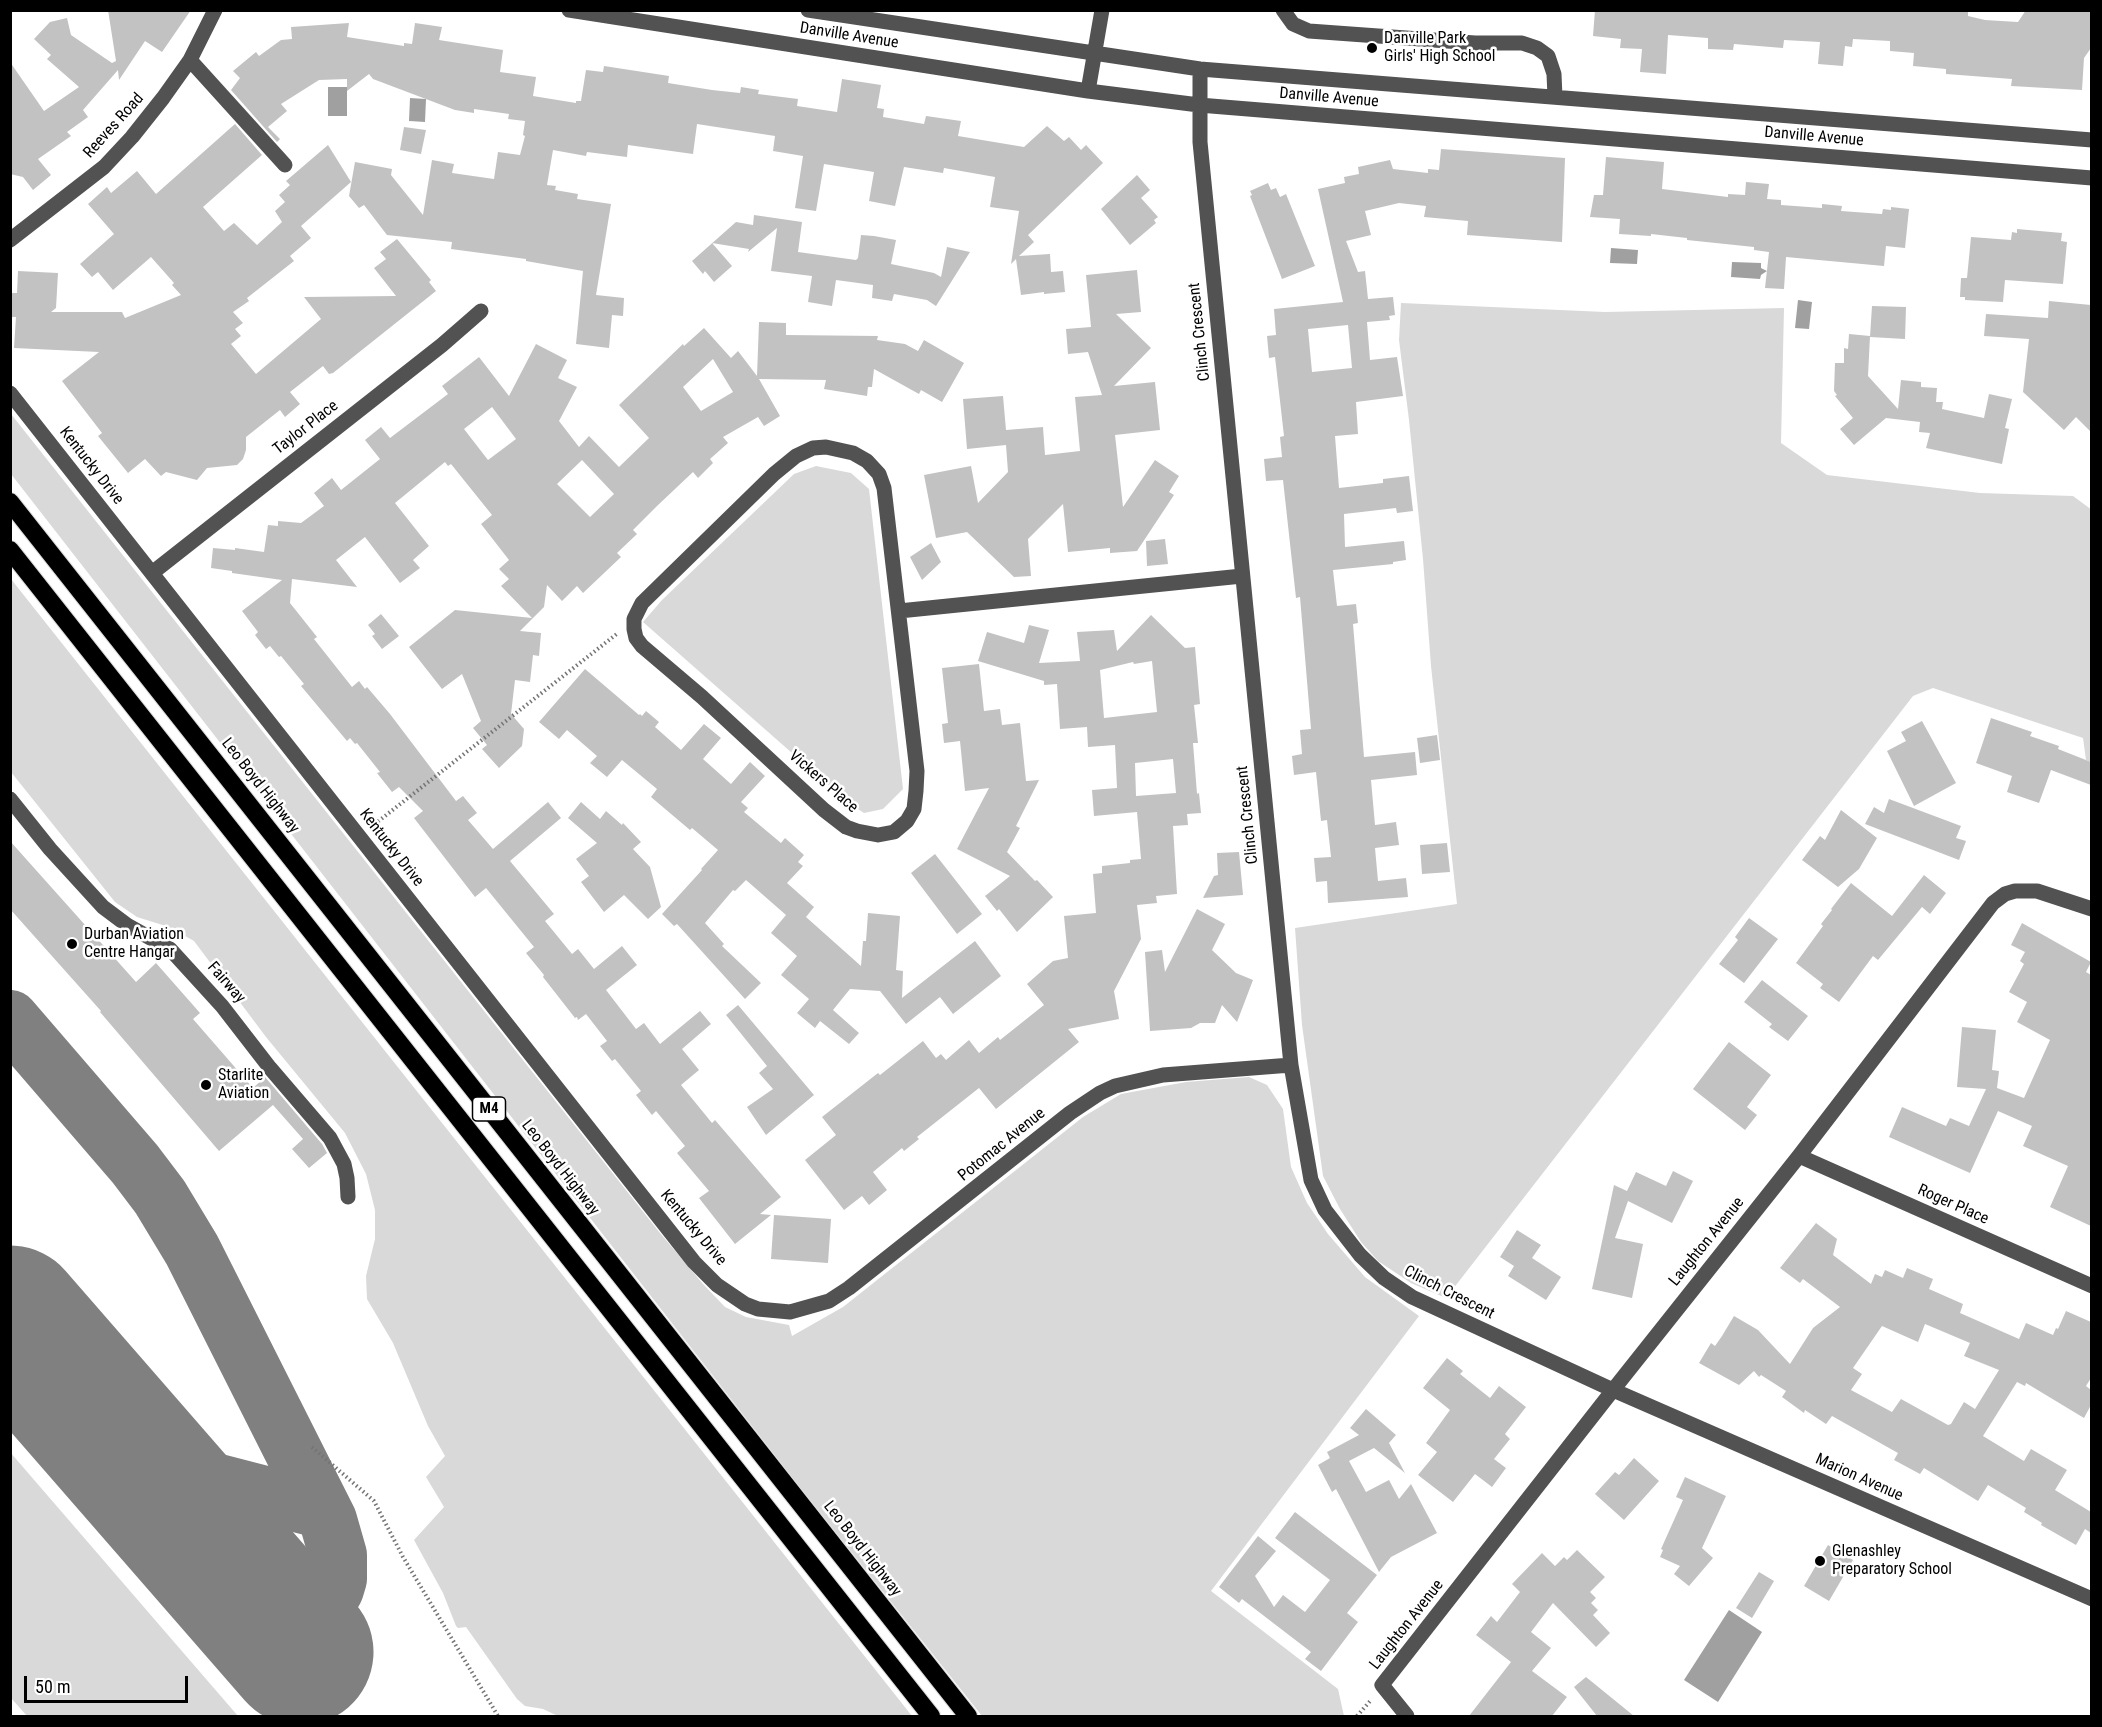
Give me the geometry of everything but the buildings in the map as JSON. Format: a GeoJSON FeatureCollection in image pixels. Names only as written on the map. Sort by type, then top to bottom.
{"type":"FeatureCollection","features":[{"type":"Feature","properties":{"kind":"highway","name":"Leo Boyd Highway"},"geometry":{"type":"LineString","coordinates":[[10,502],[968,1716]]}},
{"type":"Feature","properties":{"kind":"highway","name":"M4"},"geometry":{"type":"LineString","coordinates":[[10,550],[931,1716]]}},
{"type":"Feature","properties":{"kind":"street","name":"Reeves Road"},"geometry":{"type":"LineString","coordinates":[[10,240],[104,167],[163,98],[190,60],[215,10]]}},
{"type":"Feature","properties":{"kind":"street","name":"Danville Avenue"},"geometry":{"type":"LineString","coordinates":[[569,10],[1088,91],[1199,105],[2091,178]]}},
{"type":"Feature","properties":{"kind":"street","name":"Danville Avenue"},"geometry":{"type":"LineString","coordinates":[[808,10],[1200,69],[2091,140]]}},
{"type":"Feature","properties":{"kind":"street"},"geometry":{"type":"LineString","coordinates":[[1088,91],[1102,10]]}},
{"type":"Feature","properties":{"kind":"street"},"geometry":{"type":"LineString","coordinates":[[1283,10],[1293,24],[1309,32],[1475,43],[1522,43],[1548,56],[1554,74],[1555,97]]}},
{"type":"Feature","properties":{"kind":"street"},"geometry":{"type":"LineString","coordinates":[[190,60],[285,165]]}},
{"type":"Feature","properties":{"kind":"street","name":"Clinch Crescent"},"geometry":{"type":"LineString","coordinates":[[1200,69],[1200,142],[1242,576],[1291,1065],[1311,1180],[1325,1210],[1360,1255],[1384,1278],[1412,1297],[1612,1390]]}},
{"type":"Feature","properties":{"kind":"street","name":"Taylor Place"},"geometry":{"type":"LineString","coordinates":[[152,573],[442,345],[481,311]]}},
{"type":"Feature","properties":{"kind":"street","name":"Kentucky Drive"},"geometry":{"type":"LineString","coordinates":[[10,393],[694,1262],[726,1291],[745,1304],[758,1309]]}},
{"type":"Feature","properties":{"kind":"street","name":"Vickers Place"},"geometry":{"type":"LineString","coordinates":[[826,447],[854,453],[867,461],[879,474],[884,488],[899,611],[917,771],[914,809],[908,821],[894,832],[878,835],[846,827],[824,810],[702,697],[642,646],[636,638],[634,620],[637,611],[650,595],[774,474],[796,456],[813,448],[826,447]]}},
{"type":"Feature","properties":{"kind":"street"},"geometry":{"type":"LineString","coordinates":[[899,611],[1242,576]]}},
{"type":"Feature","properties":{"kind":"street","name":"Fairway"},"geometry":{"type":"LineString","coordinates":[[10,799],[50,849],[103,908],[127,925],[170,949],[222,1006],[270,1068],[330,1138],[344,1164],[348,1197]]}},
{"type":"Feature","properties":{"kind":"street","name":"Laughton Avenue"},"geometry":{"type":"LineString","coordinates":[[1407,1716],[1382,1685],[1612,1390],[1799,1156],[1993,903],[2005,894],[2015,891],[2037,891],[2091,909]]}},
{"type":"Feature","properties":{"kind":"street","name":"Potomac Avenue"},"geometry":{"type":"LineString","coordinates":[[758,1309],[790,1312],[829,1301],[849,1288],[1070,1113],[1115,1086],[1163,1075],[1291,1065]]}},
{"type":"Feature","properties":{"kind":"street","name":"Roger Place"},"geometry":{"type":"LineString","coordinates":[[1799,1156],[2091,1286]]}},
{"type":"Feature","properties":{"kind":"street","name":"Marion Avenue"},"geometry":{"type":"LineString","coordinates":[[1612,1390],[2091,1599]]}},
{"type":"Feature","properties":{"kind":"path"},"geometry":{"type":"LineString","coordinates":[[359,836],[634,620]]}},
{"type":"Feature","properties":{"kind":"path"},"geometry":{"type":"LineString","coordinates":[[312,1448],[374,1501],[402,1557],[498,1716]]}},
{"type":"Feature","properties":{"kind":"shaded area"},"geometry":{"type":"Polygon","coordinates":[[[328,87],[347,87],[347,116],[328,116],[328,87]]]}},
{"type":"Feature","properties":{"kind":"shaded area"},"geometry":{"type":"Polygon","coordinates":[[[410,98],[426,99],[425,122],[409,121],[410,98]]]}},
{"type":"Feature","properties":{"kind":"shaded area"},"geometry":{"type":"Polygon","coordinates":[[[1611,248],[1638,250],[1637,264],[1610,263],[1611,248]]]}},
{"type":"Feature","properties":{"kind":"shaded area"},"geometry":{"type":"Polygon","coordinates":[[[1732,262],[1761,263],[1761,268],[1767,271],[1761,275],[1760,279],[1731,277],[1732,262]]]}},
{"type":"Feature","properties":{"kind":"shaded area"},"geometry":{"type":"Polygon","coordinates":[[[1798,300],[1812,302],[1809,329],[1795,328],[1798,300]]]}},
{"type":"Feature","properties":{"kind":"shaded area"},"geometry":{"type":"Polygon","coordinates":[[[1401,303],[1605,312],[1784,308],[1781,443],[1827,475],[1980,493],[2073,496],[2092,510],[2091,762],[2086,760],[2083,738],[1933,688],[1913,696],[1446,1298],[1411,1283],[1378,1261],[1361,1242],[1323,1176],[1302,1025],[1295,928],[1457,904],[1399,340],[1401,303]]]}},
{"type":"Feature","properties":{"kind":"shaded area"},"geometry":{"type":"Polygon","coordinates":[[[11,414],[660,1233],[725,1307],[746,1317],[789,1325],[792,1336],[843,1307],[1083,1117],[1121,1094],[1186,1082],[1249,1077],[1267,1085],[1283,1109],[1291,1167],[1307,1203],[1328,1234],[1365,1277],[1419,1316],[1211,1591],[1338,1689],[1344,1716],[982,1716],[794,1480],[11,474],[11,414]]]}},
{"type":"Feature","properties":{"kind":"shaded area"},"geometry":{"type":"Polygon","coordinates":[[[816,466],[851,473],[869,489],[903,789],[883,809],[864,813],[850,804],[643,622],[662,600],[794,474],[816,466]]]}},
{"type":"Feature","properties":{"kind":"shaded area"},"geometry":{"type":"Polygon","coordinates":[[[11,579],[912,1716],[558,1716],[543,1709],[525,1706],[517,1699],[466,1627],[456,1626],[443,1593],[414,1540],[444,1507],[426,1477],[445,1456],[428,1426],[393,1343],[367,1299],[366,1276],[375,1239],[375,1210],[366,1174],[345,1133],[266,1037],[194,941],[169,927],[137,917],[115,902],[11,772],[11,579]]]}},
{"type":"Feature","properties":{"kind":"shaded area"},"geometry":{"type":"Polygon","coordinates":[[[10,1452],[238,1716],[27,1716],[11,1698],[10,1452]]]}},
{"type":"Feature","properties":{"kind":"shaded area"},"geometry":{"type":"Polygon","coordinates":[[[1729,1610],[1762,1632],[1718,1702],[1684,1680],[1729,1610]]]}},
{"type":"Feature","properties":{"kind":"taxiway"},"geometry":{"type":"LineString","coordinates":[[10,1019],[135,1164],[160,1197],[192,1250],[328,1520],[338,1555],[338,1579],[335,1589],[323,1610],[289,1639]]}},
{"type":"Feature","properties":{"kind":"taxiway"},"geometry":{"type":"LineString","coordinates":[[134,1461],[323,1510]]}},
{"type":"Feature","properties":{"kind":"runway"},"geometry":{"type":"LineString","coordinates":[[10,1319],[300,1652]]}},
{"type":"Feature","properties":{"kind":"place","name":"Danville Park Girls' High School"},"geometry":{"type":"Point","coordinates":[1372,48]}},
{"type":"Feature","properties":{"kind":"place","name":"Durban Aviation Centre Hangar"},"geometry":{"type":"Point","coordinates":[72,944]}},
{"type":"Feature","properties":{"kind":"place","name":"Starlite Aviation"},"geometry":{"type":"Point","coordinates":[206,1085]}},
{"type":"Feature","properties":{"kind":"place","name":"Glenashley Preparatory School"},"geometry":{"type":"Point","coordinates":[1820,1561]}}]}
